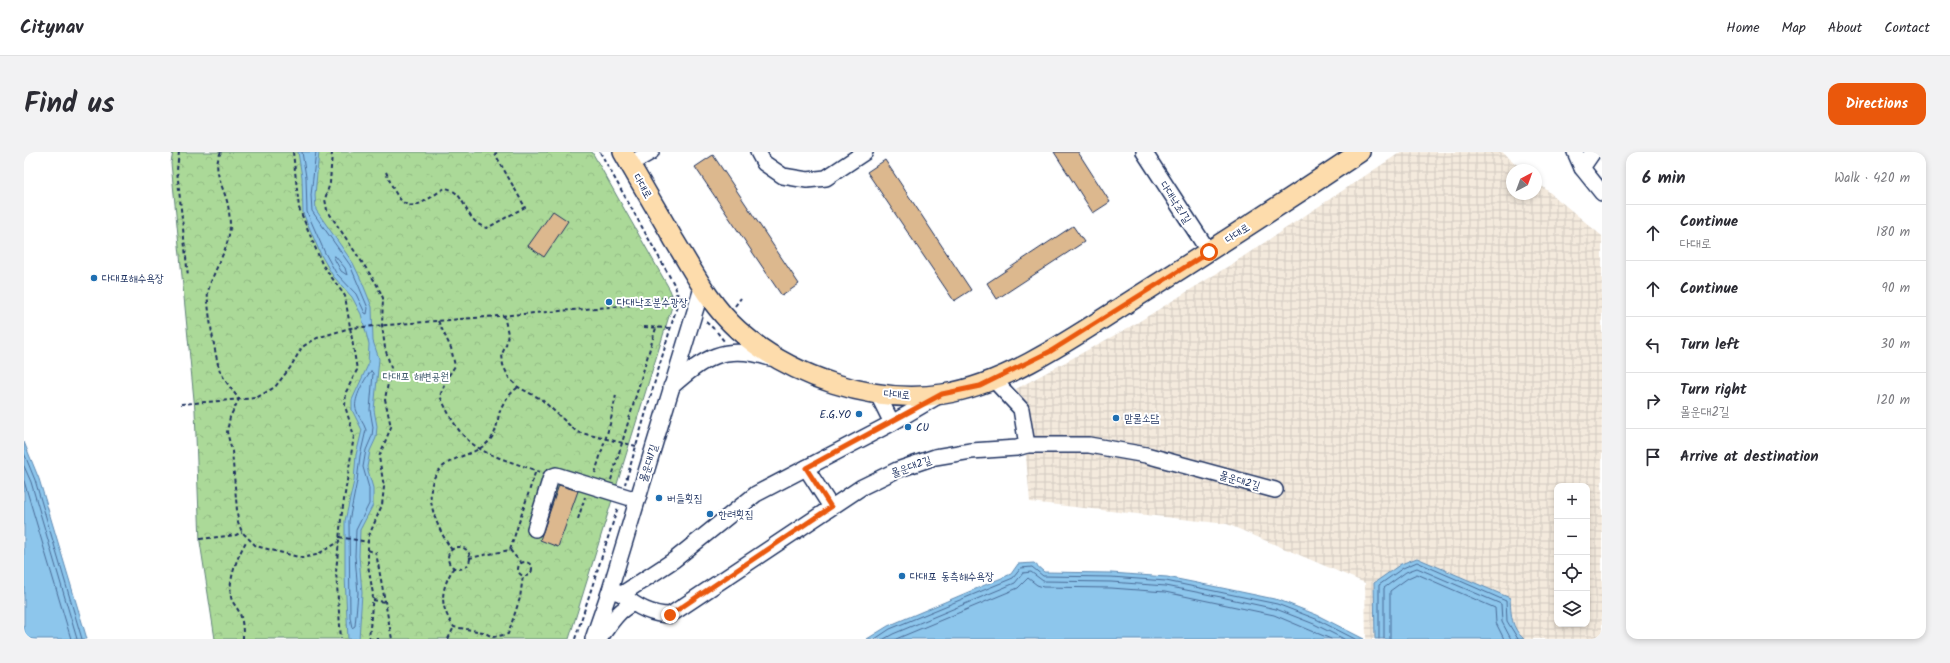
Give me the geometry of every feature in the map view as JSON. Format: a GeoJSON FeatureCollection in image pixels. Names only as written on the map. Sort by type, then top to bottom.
{"type":"FeatureCollection","features":[{"type":"Feature","properties":{"kind":"main road","name":"다대로"},"geometry":{"type":"LineString","coordinates":[[626,158],[702,288],[737,329],[783,362],[819,379],[877,392],[906,396],[942,394],[980,386],[1051,351],[1209,252],[1354,154]]}},
{"type":"Feature","properties":{"kind":"street"},"geometry":{"type":"LineString","coordinates":[[626,158],[651,152]]}},
{"type":"Feature","properties":{"kind":"street"},"geometry":{"type":"LineString","coordinates":[[758,152],[764,163],[783,176],[807,180],[826,178],[865,152]]}},
{"type":"Feature","properties":{"kind":"street","name":"다대낙조1길"},"geometry":{"type":"LineString","coordinates":[[1144,152],[1209,252]]}},
{"type":"Feature","properties":{"kind":"street"},"geometry":{"type":"LineString","coordinates":[[1575,152],[1582,168],[1602,193]]}},
{"type":"Feature","properties":{"kind":"street"},"geometry":{"type":"LineString","coordinates":[[1582,168],[1594,152]]}},
{"type":"Feature","properties":{"kind":"street","name":"몰운대1길"},"geometry":{"type":"LineString","coordinates":[[593,639],[616,592],[637,500],[702,288]]}},
{"type":"Feature","properties":{"kind":"street"},"geometry":{"type":"LineString","coordinates":[[671,387],[696,366],[710,357],[752,352],[783,362]]}},
{"type":"Feature","properties":{"kind":"street"},"geometry":{"type":"LineString","coordinates":[[993,379],[1021,409],[1027,445]]}},
{"type":"Feature","properties":{"kind":"street"},"geometry":{"type":"LineString","coordinates":[[877,392],[892,423]]}},
{"type":"Feature","properties":{"kind":"street"},"geometry":{"type":"LineString","coordinates":[[616,592],[674,560],[756,494],[892,423],[942,394]]}},
{"type":"Feature","properties":{"kind":"street","name":"몰운대2길"},"geometry":{"type":"LineString","coordinates":[[616,592],[633,604],[659,615],[670,615],[869,483],[897,470],[935,457],[971,451],[1017,448],[1027,445],[1089,444],[1146,455],[1275,490]]}},
{"type":"Feature","properties":{"kind":"street"},"geometry":{"type":"LineString","coordinates":[[806,468],[831,507]]}},
{"type":"Feature","properties":{"kind":"street"},"geometry":{"type":"LineString","coordinates":[[535,529],[551,477],[556,475],[637,500]]}},
{"type":"Feature","properties":{"kind":"street"},"geometry":{"type":"LineString","coordinates":[[599,639],[619,613],[626,607],[633,604]]}},
{"type":"Feature","properties":{"kind":"path"},"geometry":{"type":"LineString","coordinates":[[179,152],[177,170],[188,276]]}},
{"type":"Feature","properties":{"kind":"path"},"geometry":{"type":"LineString","coordinates":[[221,152],[218,157],[217,170],[228,205],[230,226],[227,247],[217,268],[208,293],[209,314],[220,370],[228,386],[239,399]]}},
{"type":"Feature","properties":{"kind":"path"},"geometry":{"type":"LineString","coordinates":[[293,152],[299,208],[303,222],[322,264],[345,296],[357,370],[346,392],[345,406],[354,436],[339,537],[336,572],[341,639]]}},
{"type":"Feature","properties":{"kind":"path"},"geometry":{"type":"LineString","coordinates":[[332,152],[330,183],[325,199],[327,210],[376,283],[383,298],[382,325],[385,348],[391,368],[385,399],[391,427],[379,457],[384,487],[382,505],[368,538],[373,600],[369,639],[379,639]]}},
{"type":"Feature","properties":{"kind":"path"},"geometry":{"type":"LineString","coordinates":[[386,172],[400,199],[408,204],[415,205],[445,188],[454,189],[459,195],[468,215],[472,220],[480,226],[487,228],[525,207],[494,154],[498,152]]}},
{"type":"Feature","properties":{"kind":"path"},"geometry":{"type":"LineString","coordinates":[[575,639],[622,495],[678,299],[675,286],[600,152]]}},
{"type":"Feature","properties":{"kind":"path"},"geometry":{"type":"LineString","coordinates":[[181,404],[256,398],[275,387],[290,368],[302,347],[317,338],[350,328],[634,305],[677,294]]}},
{"type":"Feature","properties":{"kind":"path"},"geometry":{"type":"LineString","coordinates":[[678,299],[684,304]]}},
{"type":"Feature","properties":{"kind":"path"},"geometry":{"type":"LineString","coordinates":[[504,315],[508,334],[502,354],[502,365],[509,378],[518,387],[541,399],[577,432],[636,446]]}},
{"type":"Feature","properties":{"kind":"path"},"geometry":{"type":"LineString","coordinates":[[438,321],[451,348],[455,366],[447,378],[440,396],[448,413],[468,441],[485,451],[541,473]]}},
{"type":"Feature","properties":{"kind":"path"},"geometry":{"type":"LineString","coordinates":[[705,321],[716,330],[725,343]]}},
{"type":"Feature","properties":{"kind":"path"},"geometry":{"type":"LineString","coordinates":[[644,327],[670,328]]}},
{"type":"Feature","properties":{"kind":"path"},"geometry":{"type":"LineString","coordinates":[[607,490],[631,415],[656,328]]}},
{"type":"Feature","properties":{"kind":"path"},"geometry":{"type":"LineString","coordinates":[[452,550],[443,538],[431,507],[431,493],[434,477],[440,469],[449,462],[481,448],[492,438],[501,408],[506,399],[518,387]]}},
{"type":"Feature","properties":{"kind":"path"},"geometry":{"type":"LineString","coordinates":[[578,519],[606,438],[616,395]]}},
{"type":"Feature","properties":{"kind":"path"},"geometry":{"type":"LineString","coordinates":[[239,399],[230,417],[227,432],[232,451],[238,522],[242,532],[247,539],[256,546],[302,558],[316,555],[339,542]]}},
{"type":"Feature","properties":{"kind":"path"},"geometry":{"type":"LineString","coordinates":[[510,550],[536,470]]}},
{"type":"Feature","properties":{"kind":"path"},"geometry":{"type":"LineString","coordinates":[[200,539],[236,535],[242,532]]}},
{"type":"Feature","properties":{"kind":"path"},"geometry":{"type":"LineString","coordinates":[[339,537],[368,542]]}},
{"type":"Feature","properties":{"kind":"path"},"geometry":{"type":"LineString","coordinates":[[242,639],[243,628],[240,614],[231,597],[232,580],[239,553],[247,539]]}},
{"type":"Feature","properties":{"kind":"path"},"geometry":{"type":"LineString","coordinates":[[457,547],[462,547],[467,550],[470,558],[466,566],[462,568],[454,567],[449,560],[452,550],[457,547]]}},
{"type":"Feature","properties":{"kind":"path"},"geometry":{"type":"LineString","coordinates":[[368,550],[376,553],[392,639]]}},
{"type":"Feature","properties":{"kind":"path"},"geometry":{"type":"LineString","coordinates":[[470,558],[510,550]]}},
{"type":"Feature","properties":{"kind":"path"},"geometry":{"type":"LineString","coordinates":[[510,550],[521,563]]}},
{"type":"Feature","properties":{"kind":"path"},"geometry":{"type":"LineString","coordinates":[[526,561],[531,566],[530,574],[523,576],[518,571],[517,567],[526,561]]}},
{"type":"Feature","properties":{"kind":"path"},"geometry":{"type":"LineString","coordinates":[[454,567],[445,582],[443,594],[444,607],[454,627]]}},
{"type":"Feature","properties":{"kind":"path"},"geometry":{"type":"LineString","coordinates":[[454,627],[483,632],[493,638],[508,634],[520,598],[523,576]]}},
{"type":"Feature","properties":{"kind":"path"},"geometry":{"type":"LineString","coordinates":[[373,600],[385,602]]}},
{"type":"Feature","properties":{"kind":"path"},"geometry":{"type":"LineString","coordinates":[[448,639],[454,627]]}},
{"type":"Feature","properties":{"kind":"shaded area"},"geometry":{"type":"Polygon","coordinates":[[[1401,152],[1502,152],[1516,164],[1506,164],[1506,200],[1542,200],[1542,186],[1602,236],[1602,639],[1366,639],[1365,583],[1227,524],[1030,502],[1023,424],[1007,394],[1135,324],[1235,262],[1401,152]]]}},
{"type":"Feature","properties":{"kind":"green space","name":"다대포 해변공원"},"geometry":{"type":"Polygon","coordinates":[[[173,152],[592,152],[670,290],[674,300],[569,639],[215,639],[200,542],[195,410],[171,163],[173,152]]]}},
{"type":"Feature","properties":{"kind":"water"},"geometry":{"type":"Polygon","coordinates":[[[298,152],[319,152],[315,195],[316,210],[353,263],[362,282],[372,307],[373,341],[379,359],[374,410],[377,426],[376,438],[370,451],[367,467],[373,488],[373,505],[360,530],[359,556],[362,593],[359,639],[348,639],[345,576],[345,521],[354,481],[356,455],[362,430],[352,410],[352,400],[368,365],[369,344],[361,314],[352,297],[333,276],[321,255],[303,213],[302,177],[298,152]]]}},
{"type":"Feature","properties":{"kind":"water"},"geometry":{"type":"Polygon","coordinates":[[[24,442],[39,479],[87,639],[24,639],[24,442]]]}},
{"type":"Feature","properties":{"kind":"water"},"geometry":{"type":"Polygon","coordinates":[[[1417,558],[1510,598],[1512,620],[1516,630],[1524,639],[1375,639],[1374,583],[1401,564],[1417,558]]]}},
{"type":"Feature","properties":{"kind":"water"},"geometry":{"type":"Polygon","coordinates":[[[1034,563],[1044,572],[1111,573],[1167,577],[1279,600],[1317,615],[1364,639],[867,639],[888,626],[1011,574],[1018,564],[1034,563]]]}},
{"type":"Feature","properties":{"kind":"building"},"geometry":{"type":"Polygon","coordinates":[[[1054,152],[1078,152],[1110,202],[1093,213],[1054,152]]]}},
{"type":"Feature","properties":{"kind":"building"},"geometry":{"type":"Polygon","coordinates":[[[713,155],[799,284],[782,296],[695,167],[713,155]]]}},
{"type":"Feature","properties":{"kind":"building"},"geometry":{"type":"Polygon","coordinates":[[[885,160],[971,290],[954,301],[867,172],[885,160]]]}},
{"type":"Feature","properties":{"kind":"building"},"geometry":{"type":"Polygon","coordinates":[[[553,211],[568,221],[544,257],[528,246],[553,211]]]}},
{"type":"Feature","properties":{"kind":"building"},"geometry":{"type":"Polygon","coordinates":[[[1073,226],[1084,242],[997,299],[987,283],[1073,226]]]}},
{"type":"Feature","properties":{"kind":"building"},"geometry":{"type":"Polygon","coordinates":[[[559,485],[578,491],[558,547],[540,540],[559,485]]]}},
{"type":"Feature","properties":{"kind":"place","name":"다대포해수욕장"},"geometry":{"type":"Point","coordinates":[94,278]}},
{"type":"Feature","properties":{"kind":"place","name":"다대낙조분수광장"},"geometry":{"type":"Point","coordinates":[609,302]}},
{"type":"Feature","properties":{"kind":"place","name":"E.G.YO"},"geometry":{"type":"Point","coordinates":[859,414]}},
{"type":"Feature","properties":{"kind":"place","name":"맏물소담"},"geometry":{"type":"Point","coordinates":[1116,418]}},
{"type":"Feature","properties":{"kind":"place","name":"CU"},"geometry":{"type":"Point","coordinates":[908,427]}},
{"type":"Feature","properties":{"kind":"place","name":"버들횟집"},"geometry":{"type":"Point","coordinates":[659,498]}},
{"type":"Feature","properties":{"kind":"place","name":"한려횟집"},"geometry":{"type":"Point","coordinates":[710,514]}},
{"type":"Feature","properties":{"kind":"place","name":"다대포 동측해수욕장"},"geometry":{"type":"Point","coordinates":[902,576]}},
{"type":"Feature","properties":{"kind":"route"},"geometry":{"type":"LineString","coordinates":[[670,615],[831,507],[806,468],[892,423],[942,394],[980,386],[1051,351],[1209,252]]}}]}
